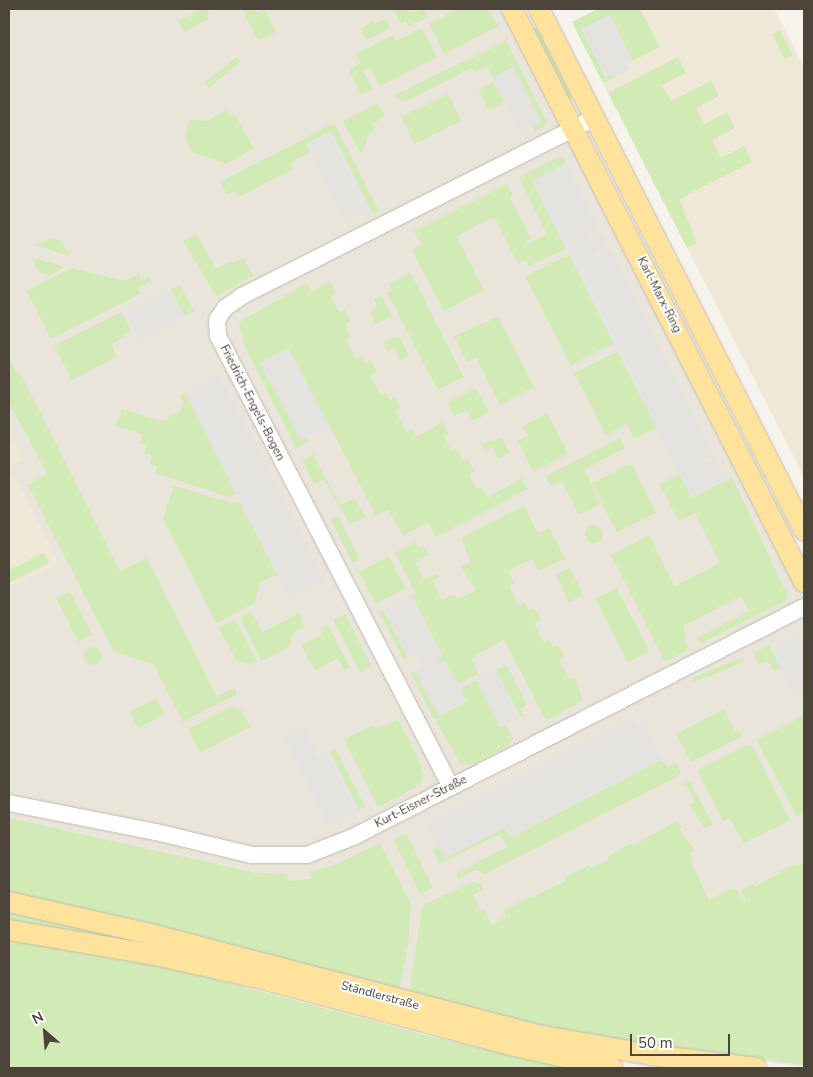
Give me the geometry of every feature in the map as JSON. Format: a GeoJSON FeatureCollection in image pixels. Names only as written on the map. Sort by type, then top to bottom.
{"type":"FeatureCollection","features":[{"type":"Feature","properties":{"kind":"main road","name":"Karl-Marx-Ring"},"geometry":{"type":"LineString","coordinates":[[512,9],[575,128],[804,582]]}},
{"type":"Feature","properties":{"kind":"main road","name":"Karl-Marx-Ring"},"geometry":{"type":"LineString","coordinates":[[539,9],[804,530]]}},
{"type":"Feature","properties":{"kind":"main road","name":"Ständlerstraße"},"geometry":{"type":"LineString","coordinates":[[9,902],[154,934],[534,1034],[643,1054],[756,1068]]}},
{"type":"Feature","properties":{"kind":"main road","name":"Ständlerstraße"},"geometry":{"type":"LineString","coordinates":[[9,930],[156,955],[254,977],[511,1045],[612,1068]]}},
{"type":"Feature","properties":{"kind":"street","name":"Friedrich-Engels-Bogen"},"geometry":{"type":"LineString","coordinates":[[451,787],[218,336],[217,320],[225,308],[242,296],[596,118]]}},
{"type":"Feature","properties":{"kind":"street","name":"Kurt-Eisner-Straße"},"geometry":{"type":"LineString","coordinates":[[9,804],[146,830],[252,855],[287,856],[326,849],[804,607]]}},
{"type":"Feature","properties":{"kind":"shaded area"},"geometry":{"type":"Polygon","coordinates":[[[9,9],[499,9],[504,16],[508,14],[610,224],[615,222],[643,279],[639,281],[698,388],[697,395],[723,447],[729,448],[760,518],[766,521],[765,528],[777,553],[781,551],[804,598],[804,1067],[604,1040],[9,897],[9,9]]]}},
{"type":"Feature","properties":{"kind":"shaded area"},"geometry":{"type":"Polygon","coordinates":[[[598,9],[774,9],[804,68],[804,477],[572,22],[598,9]]]}},
{"type":"Feature","properties":{"kind":"shaded area"},"geometry":{"type":"Polygon","coordinates":[[[610,15],[633,61],[628,64],[630,69],[615,77],[613,73],[605,77],[581,29],[610,15]]]}},
{"type":"Feature","properties":{"kind":"shaded area"},"geometry":{"type":"Polygon","coordinates":[[[513,67],[541,121],[520,132],[493,77],[513,67]]]}},
{"type":"Feature","properties":{"kind":"shaded area"},"geometry":{"type":"Polygon","coordinates":[[[331,131],[370,208],[345,220],[306,144],[331,131]]]}},
{"type":"Feature","properties":{"kind":"shaded area"},"geometry":{"type":"Polygon","coordinates":[[[566,163],[599,229],[585,236],[588,241],[602,234],[608,245],[594,252],[596,257],[610,250],[714,455],[702,461],[704,464],[716,458],[721,470],[710,477],[712,480],[723,474],[727,480],[692,498],[532,181],[566,163]]]}},
{"type":"Feature","properties":{"kind":"shaded area"},"geometry":{"type":"Polygon","coordinates":[[[171,290],[185,317],[139,340],[126,313],[171,290]]]}},
{"type":"Feature","properties":{"kind":"shaded area"},"geometry":{"type":"Polygon","coordinates":[[[289,348],[305,379],[300,382],[303,387],[308,385],[329,426],[301,441],[260,363],[289,348]]]}},
{"type":"Feature","properties":{"kind":"shaded area"},"geometry":{"type":"Polygon","coordinates":[[[220,375],[324,579],[289,597],[185,393],[220,375]]]}},
{"type":"Feature","properties":{"kind":"shaded area"},"geometry":{"type":"Polygon","coordinates":[[[9,433],[23,460],[9,467],[9,433]]]}},
{"type":"Feature","properties":{"kind":"shaded area"},"geometry":{"type":"Polygon","coordinates":[[[9,467],[58,563],[9,588],[9,467]]]}},
{"type":"Feature","properties":{"kind":"shaded area"},"geometry":{"type":"Polygon","coordinates":[[[412,596],[442,655],[437,658],[440,663],[445,660],[467,702],[439,716],[415,671],[422,667],[415,654],[408,658],[384,610],[412,596]]]}},
{"type":"Feature","properties":{"kind":"shaded area"},"geometry":{"type":"Polygon","coordinates":[[[800,634],[804,642],[804,693],[795,698],[771,648],[800,634]]]}},
{"type":"Feature","properties":{"kind":"shaded area"},"geometry":{"type":"Polygon","coordinates":[[[496,670],[520,717],[500,727],[476,680],[496,670]]]}},
{"type":"Feature","properties":{"kind":"shaded area"},"geometry":{"type":"Polygon","coordinates":[[[634,719],[638,727],[644,724],[662,759],[510,838],[505,828],[445,859],[427,825],[634,719]]]}},
{"type":"Feature","properties":{"kind":"shaded area"},"geometry":{"type":"Polygon","coordinates":[[[304,728],[318,756],[329,751],[359,810],[328,826],[284,738],[304,728]]]}},
{"type":"Feature","properties":{"kind":"green space"},"geometry":{"type":"Polygon","coordinates":[[[201,9],[209,9],[208,19],[184,32],[178,21],[201,9]]]}},
{"type":"Feature","properties":{"kind":"green space"},"geometry":{"type":"Polygon","coordinates":[[[242,9],[253,9],[256,13],[264,9],[276,32],[258,41],[242,9]]]}},
{"type":"Feature","properties":{"kind":"green space"},"geometry":{"type":"Polygon","coordinates":[[[393,9],[407,9],[410,13],[424,9],[428,17],[408,26],[406,21],[401,24],[393,9]]]}},
{"type":"Feature","properties":{"kind":"green space"},"geometry":{"type":"Polygon","coordinates":[[[458,9],[488,9],[498,26],[444,54],[429,24],[458,9]]]}},
{"type":"Feature","properties":{"kind":"green space"},"geometry":{"type":"Polygon","coordinates":[[[598,9],[640,9],[660,47],[633,61],[610,15],[605,77],[613,73],[615,77],[603,83],[572,22],[598,9]]]}},
{"type":"Feature","properties":{"kind":"green space"},"geometry":{"type":"Polygon","coordinates":[[[386,18],[390,28],[366,40],[361,29],[373,20],[375,24],[386,18]]]}},
{"type":"Feature","properties":{"kind":"green space"},"geometry":{"type":"Polygon","coordinates":[[[539,26],[575,96],[567,100],[531,30],[539,26]]]}},
{"type":"Feature","properties":{"kind":"green space"},"geometry":{"type":"Polygon","coordinates":[[[422,28],[437,57],[380,86],[370,68],[364,72],[373,89],[362,95],[349,70],[361,63],[356,54],[393,35],[396,41],[422,28]]]}},
{"type":"Feature","properties":{"kind":"green space"},"geometry":{"type":"Polygon","coordinates":[[[780,30],[793,55],[785,59],[772,34],[780,30]]]}},
{"type":"Feature","properties":{"kind":"green space"},"geometry":{"type":"Polygon","coordinates":[[[506,41],[547,122],[543,128],[535,132],[532,126],[541,122],[513,67],[493,78],[487,66],[475,72],[472,68],[405,102],[393,96],[506,41]]]}},
{"type":"Feature","properties":{"kind":"green space"},"geometry":{"type":"Polygon","coordinates":[[[237,57],[241,62],[209,87],[205,83],[237,57]]]}},
{"type":"Feature","properties":{"kind":"green space"},"geometry":{"type":"Polygon","coordinates":[[[678,57],[686,73],[662,85],[671,101],[711,81],[719,96],[696,108],[704,124],[727,113],[735,128],[712,140],[721,158],[744,146],[752,162],[679,199],[697,243],[687,248],[608,93],[678,57]]]}},
{"type":"Feature","properties":{"kind":"green space"},"geometry":{"type":"Polygon","coordinates":[[[493,82],[504,102],[489,110],[478,90],[493,82]]]}},
{"type":"Feature","properties":{"kind":"green space"},"geometry":{"type":"Polygon","coordinates":[[[448,94],[461,121],[414,144],[401,117],[448,94]]]}},
{"type":"Feature","properties":{"kind":"green space"},"geometry":{"type":"Polygon","coordinates":[[[378,103],[385,117],[372,124],[375,130],[369,134],[361,154],[343,121],[378,103]]]}},
{"type":"Feature","properties":{"kind":"green space"},"geometry":{"type":"Polygon","coordinates":[[[227,110],[230,116],[235,114],[254,149],[226,164],[192,152],[185,137],[190,120],[206,121],[227,110]]]}},
{"type":"Feature","properties":{"kind":"green space"},"geometry":{"type":"Polygon","coordinates":[[[334,123],[379,211],[373,214],[331,131],[306,144],[310,152],[290,163],[293,169],[239,197],[235,191],[227,195],[220,182],[334,123]]]}},
{"type":"Feature","properties":{"kind":"green space"},"geometry":{"type":"Polygon","coordinates":[[[558,157],[563,158],[566,163],[532,181],[566,248],[529,266],[526,260],[518,263],[494,217],[457,236],[484,290],[444,311],[412,250],[421,245],[414,231],[507,184],[513,195],[510,197],[531,238],[526,241],[527,244],[547,234],[519,177],[558,157]]]}},
{"type":"Feature","properties":{"kind":"green space"},"geometry":{"type":"Polygon","coordinates":[[[197,234],[215,268],[244,258],[253,276],[216,296],[183,241],[197,234]]]}},
{"type":"Feature","properties":{"kind":"green space"},"geometry":{"type":"Polygon","coordinates":[[[51,238],[62,241],[69,256],[36,245],[51,238]]]}},
{"type":"Feature","properties":{"kind":"green space"},"geometry":{"type":"Polygon","coordinates":[[[569,254],[614,343],[571,365],[525,276],[569,254]]]}},
{"type":"Feature","properties":{"kind":"green space"},"geometry":{"type":"Polygon","coordinates":[[[31,257],[65,267],[50,275],[39,272],[31,257]]]}},
{"type":"Feature","properties":{"kind":"green space"},"geometry":{"type":"Polygon","coordinates":[[[71,268],[124,281],[139,274],[142,280],[148,276],[151,282],[138,289],[140,294],[51,339],[27,291],[71,268]]]}},
{"type":"Feature","properties":{"kind":"green space"},"geometry":{"type":"Polygon","coordinates":[[[411,273],[464,377],[438,390],[387,293],[392,290],[389,284],[411,273]]]}},
{"type":"Feature","properties":{"kind":"green space"},"geometry":{"type":"Polygon","coordinates":[[[330,281],[336,293],[331,297],[339,312],[345,310],[351,321],[345,324],[351,336],[346,339],[356,359],[362,356],[365,363],[371,360],[377,372],[371,376],[381,395],[386,393],[390,400],[395,397],[401,409],[396,412],[406,432],[412,429],[416,437],[443,422],[449,434],[444,436],[451,451],[457,449],[463,461],[468,459],[474,471],[469,474],[476,489],[482,487],[487,498],[522,478],[528,489],[436,537],[428,523],[403,536],[389,510],[376,516],[289,348],[261,363],[301,441],[308,437],[309,441],[296,448],[244,345],[239,322],[307,283],[312,292],[330,281]]]}},
{"type":"Feature","properties":{"kind":"green space"},"geometry":{"type":"Polygon","coordinates":[[[180,285],[194,312],[185,316],[171,290],[180,285]]]}},
{"type":"Feature","properties":{"kind":"green space"},"geometry":{"type":"Polygon","coordinates":[[[382,296],[392,316],[376,324],[370,312],[377,307],[374,299],[382,296]]]}},
{"type":"Feature","properties":{"kind":"green space"},"geometry":{"type":"Polygon","coordinates":[[[121,312],[131,331],[112,344],[116,357],[72,380],[54,346],[121,312]]]}},
{"type":"Feature","properties":{"kind":"green space"},"geometry":{"type":"Polygon","coordinates":[[[498,317],[534,387],[500,405],[476,358],[467,362],[454,336],[498,317]]]}},
{"type":"Feature","properties":{"kind":"green space"},"geometry":{"type":"Polygon","coordinates":[[[399,335],[409,356],[400,360],[394,348],[387,352],[383,343],[399,335]]]}},
{"type":"Feature","properties":{"kind":"green space"},"geometry":{"type":"Polygon","coordinates":[[[618,351],[657,428],[634,439],[627,424],[606,435],[574,373],[618,351]]]}},
{"type":"Feature","properties":{"kind":"green space"},"geometry":{"type":"Polygon","coordinates":[[[9,358],[16,372],[19,371],[120,571],[147,558],[217,697],[234,688],[237,694],[183,722],[153,664],[114,652],[28,485],[47,474],[9,403],[9,358]]]}},
{"type":"Feature","properties":{"kind":"green space"},"geometry":{"type":"Polygon","coordinates":[[[476,388],[489,413],[473,421],[467,410],[454,416],[448,402],[476,388]]]}},
{"type":"Feature","properties":{"kind":"green space"},"geometry":{"type":"Polygon","coordinates":[[[185,393],[236,494],[229,497],[155,473],[157,466],[150,464],[152,456],[144,453],[147,445],[140,443],[143,435],[116,426],[122,409],[162,421],[181,411],[184,402],[180,395],[185,393]]]}},
{"type":"Feature","properties":{"kind":"green space"},"geometry":{"type":"Polygon","coordinates":[[[547,413],[568,454],[533,472],[518,441],[528,436],[523,426],[547,413]]]}},
{"type":"Feature","properties":{"kind":"green space"},"geometry":{"type":"Polygon","coordinates":[[[502,438],[510,453],[498,459],[492,447],[485,450],[482,444],[502,438]]]}},
{"type":"Feature","properties":{"kind":"green space"},"geometry":{"type":"Polygon","coordinates":[[[620,438],[625,448],[584,470],[601,504],[579,515],[562,481],[551,486],[546,476],[620,438]]]}},
{"type":"Feature","properties":{"kind":"green space"},"geometry":{"type":"Polygon","coordinates":[[[313,454],[340,505],[355,498],[365,517],[350,524],[324,480],[314,484],[302,460],[313,454]]]}},
{"type":"Feature","properties":{"kind":"green space"},"geometry":{"type":"Polygon","coordinates":[[[631,463],[656,513],[617,533],[592,483],[631,463]]]}},
{"type":"Feature","properties":{"kind":"green space"},"geometry":{"type":"Polygon","coordinates":[[[680,474],[692,497],[732,477],[788,596],[786,601],[700,644],[697,638],[749,611],[741,596],[684,625],[688,650],[665,662],[611,555],[649,535],[674,586],[720,563],[695,513],[678,521],[660,484],[680,474]]]}},
{"type":"Feature","properties":{"kind":"green space"},"geometry":{"type":"Polygon","coordinates":[[[174,486],[233,503],[239,501],[277,575],[260,583],[255,603],[216,623],[163,518],[174,486]]]}},
{"type":"Feature","properties":{"kind":"green space"},"geometry":{"type":"Polygon","coordinates":[[[524,506],[538,533],[549,528],[565,559],[538,571],[532,559],[508,571],[514,583],[509,586],[519,606],[525,603],[528,610],[534,607],[540,620],[534,623],[544,643],[549,640],[553,647],[558,645],[564,656],[559,660],[569,679],[575,677],[583,701],[546,721],[504,640],[471,658],[478,674],[458,684],[445,661],[440,663],[437,658],[442,655],[412,596],[416,593],[395,553],[416,542],[418,547],[423,546],[428,555],[415,562],[424,580],[437,574],[439,577],[432,581],[442,600],[454,594],[458,599],[476,590],[461,567],[471,562],[461,538],[524,506]]]}},
{"type":"Feature","properties":{"kind":"green space"},"geometry":{"type":"Polygon","coordinates":[[[338,516],[360,559],[353,562],[331,520],[338,516]]]}},
{"type":"Feature","properties":{"kind":"green space"},"geometry":{"type":"Polygon","coordinates":[[[594,525],[601,527],[603,534],[601,541],[594,543],[587,541],[585,534],[587,527],[594,525]]]}},
{"type":"Feature","properties":{"kind":"green space"},"geometry":{"type":"Polygon","coordinates":[[[44,553],[49,563],[9,583],[9,570],[44,553]]]}},
{"type":"Feature","properties":{"kind":"green space"},"geometry":{"type":"Polygon","coordinates":[[[389,556],[405,588],[375,604],[359,571],[389,556]]]}},
{"type":"Feature","properties":{"kind":"green space"},"geometry":{"type":"Polygon","coordinates":[[[570,568],[583,595],[569,602],[556,575],[570,568]]]}},
{"type":"Feature","properties":{"kind":"green space"},"geometry":{"type":"Polygon","coordinates":[[[617,588],[649,651],[628,662],[596,599],[617,588]]]}},
{"type":"Feature","properties":{"kind":"green space"},"geometry":{"type":"Polygon","coordinates":[[[70,591],[92,635],[78,642],[56,598],[70,591]]]}},
{"type":"Feature","properties":{"kind":"green space"},"geometry":{"type":"Polygon","coordinates":[[[384,610],[408,658],[404,660],[379,612],[384,610]]]}},
{"type":"Feature","properties":{"kind":"green space"},"geometry":{"type":"Polygon","coordinates":[[[251,611],[262,632],[299,613],[305,626],[294,632],[289,647],[262,661],[240,617],[251,611]]]}},
{"type":"Feature","properties":{"kind":"green space"},"geometry":{"type":"Polygon","coordinates":[[[345,614],[372,667],[360,672],[333,620],[345,614]]]}},
{"type":"Feature","properties":{"kind":"green space"},"geometry":{"type":"Polygon","coordinates":[[[235,619],[257,662],[252,665],[236,660],[219,628],[235,619]]]}},
{"type":"Feature","properties":{"kind":"green space"},"geometry":{"type":"Polygon","coordinates":[[[328,625],[350,667],[344,670],[338,658],[315,671],[301,645],[321,635],[322,628],[328,625]]]}},
{"type":"Feature","properties":{"kind":"green space"},"geometry":{"type":"Polygon","coordinates":[[[769,645],[780,668],[773,671],[768,661],[759,665],[753,653],[769,645]]]}},
{"type":"Feature","properties":{"kind":"green space"},"geometry":{"type":"Polygon","coordinates":[[[89,647],[97,647],[102,652],[100,663],[89,665],[84,660],[84,652],[89,647]]]}},
{"type":"Feature","properties":{"kind":"green space"},"geometry":{"type":"Polygon","coordinates":[[[743,657],[745,662],[694,682],[692,678],[743,657]]]}},
{"type":"Feature","properties":{"kind":"green space"},"geometry":{"type":"Polygon","coordinates":[[[507,665],[527,705],[520,709],[524,716],[520,717],[496,670],[507,665]]]}},
{"type":"Feature","properties":{"kind":"green space"},"geometry":{"type":"Polygon","coordinates":[[[415,671],[439,716],[466,702],[460,689],[476,680],[500,727],[506,725],[513,739],[506,747],[471,765],[461,765],[436,722],[440,720],[439,717],[434,719],[411,673],[415,671]]]}},
{"type":"Feature","properties":{"kind":"green space"},"geometry":{"type":"Polygon","coordinates":[[[156,698],[165,714],[138,728],[130,713],[156,698]]]}},
{"type":"Feature","properties":{"kind":"green space"},"geometry":{"type":"Polygon","coordinates":[[[232,706],[242,711],[250,727],[200,753],[188,729],[232,706]]]}},
{"type":"Feature","properties":{"kind":"green space"},"geometry":{"type":"Polygon","coordinates":[[[724,709],[735,732],[739,731],[742,736],[691,762],[676,734],[724,709]]]}},
{"type":"Feature","properties":{"kind":"green space"},"geometry":{"type":"Polygon","coordinates":[[[804,715],[804,814],[797,817],[757,740],[804,715]]]}},
{"type":"Feature","properties":{"kind":"green space"},"geometry":{"type":"Polygon","coordinates":[[[398,719],[421,764],[423,776],[420,785],[378,807],[344,739],[373,725],[378,729],[398,719]]]}},
{"type":"Feature","properties":{"kind":"green space"},"geometry":{"type":"Polygon","coordinates":[[[751,743],[790,820],[743,843],[730,818],[723,821],[697,770],[751,743]]]}},
{"type":"Feature","properties":{"kind":"green space"},"geometry":{"type":"Polygon","coordinates":[[[335,748],[365,807],[359,810],[329,751],[335,748]]]}},
{"type":"Feature","properties":{"kind":"green space"},"geometry":{"type":"Polygon","coordinates":[[[662,759],[667,767],[676,763],[681,772],[678,776],[485,874],[475,870],[458,879],[456,874],[507,847],[501,834],[440,864],[433,850],[439,846],[445,858],[505,828],[511,838],[662,759]]]}},
{"type":"Feature","properties":{"kind":"green space"},"geometry":{"type":"Polygon","coordinates":[[[690,781],[713,825],[705,829],[689,805],[694,802],[686,785],[675,789],[690,781]]]}},
{"type":"Feature","properties":{"kind":"green space"},"geometry":{"type":"Polygon","coordinates":[[[9,818],[256,873],[286,874],[288,881],[311,879],[311,871],[336,865],[380,843],[411,904],[408,945],[399,992],[9,896],[9,818]]]}},
{"type":"Feature","properties":{"kind":"green space"},"geometry":{"type":"Polygon","coordinates":[[[678,820],[682,827],[679,829],[694,850],[690,853],[693,860],[691,862],[709,900],[735,887],[743,903],[746,901],[741,890],[753,884],[755,887],[795,863],[797,866],[804,863],[804,1065],[579,1034],[409,994],[422,906],[472,882],[481,884],[483,889],[473,895],[481,911],[485,909],[491,925],[506,917],[503,910],[566,881],[565,877],[589,865],[591,868],[609,859],[608,856],[631,843],[633,846],[678,820]]]}},
{"type":"Feature","properties":{"kind":"green space"},"geometry":{"type":"Polygon","coordinates":[[[406,833],[433,888],[420,894],[393,839],[406,833]]]}},
{"type":"Feature","properties":{"kind":"green space"},"geometry":{"type":"Polygon","coordinates":[[[9,912],[52,920],[159,946],[9,923],[9,912]]]}},
{"type":"Feature","properties":{"kind":"green space"},"geometry":{"type":"Polygon","coordinates":[[[9,940],[154,963],[433,1037],[571,1068],[9,1068],[9,940]]]}}]}
